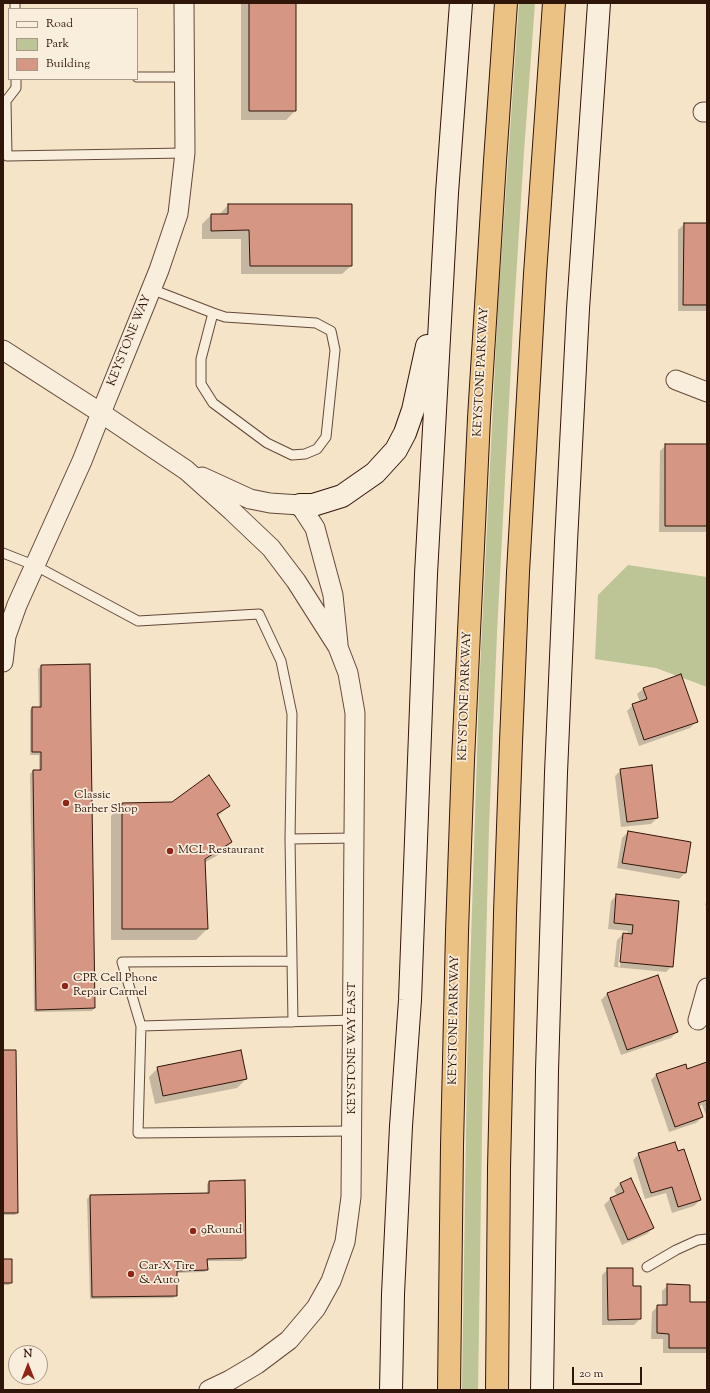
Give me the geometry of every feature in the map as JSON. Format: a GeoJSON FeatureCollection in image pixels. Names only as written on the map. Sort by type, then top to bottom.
{"type":"FeatureCollection","features":[{"type":"Feature","properties":{"kind":"highway","name":"KEYSTONE PARKWAY"},"geometry":{"type":"LineString","coordinates":[[449,1390],[452,1146],[457,932],[464,737],[479,418],[506,3]]}},
{"type":"Feature","properties":{"kind":"highway"},"geometry":{"type":"LineString","coordinates":[[497,1390],[505,906],[511,742],[528,398],[543,142],[554,3]]}},
{"type":"Feature","properties":{"kind":"main road"},"geometry":{"type":"LineString","coordinates":[[391,1390],[392,1294],[401,1126],[410,1000],[422,643],[442,278],[461,3]]}},
{"type":"Feature","properties":{"kind":"main road"},"geometry":{"type":"LineString","coordinates":[[542,1390],[546,1079],[565,550],[599,3]]}},
{"type":"Feature","properties":{"kind":"main road"},"geometry":{"type":"LineString","coordinates":[[300,505],[313,504],[342,496],[375,473],[396,450],[405,433],[413,410],[442,278]]}},
{"type":"Feature","properties":{"kind":"street","name":"KEYSTONE WAY"},"geometry":{"type":"LineString","coordinates":[[3,662],[6,636],[5,630],[36,566],[82,462],[159,270],[178,214],[185,153],[184,3]]}},
{"type":"Feature","properties":{"kind":"street","name":"KEYSTONE WAY EAST"},"geometry":{"type":"LineString","coordinates":[[3,350],[186,470],[232,511],[271,548],[296,581],[338,647],[348,672],[355,713],[351,1197],[345,1242],[331,1281],[316,1308],[289,1340],[257,1364],[230,1380],[208,1390]]}},
{"type":"Feature","properties":{"kind":"street"},"geometry":{"type":"LineString","coordinates":[[676,380],[707,392]]}},
{"type":"Feature","properties":{"kind":"street","name":"KEYSTONE WAY EAST"},"geometry":{"type":"LineString","coordinates":[[186,470],[250,499],[270,503],[300,505],[316,528],[333,594],[338,647]]}},
{"type":"Feature","properties":{"kind":"street"},"geometry":{"type":"LineString","coordinates":[[698,1020],[707,988]]}},
{"type":"Feature","properties":{"kind":"lane"},"geometry":{"type":"LineString","coordinates":[[138,77],[185,77]]}},
{"type":"Feature","properties":{"kind":"lane"},"geometry":{"type":"LineString","coordinates":[[16,80],[16,88],[6,101],[7,156],[185,153]]}},
{"type":"Feature","properties":{"kind":"lane"},"geometry":{"type":"LineString","coordinates":[[151,289],[213,312],[225,317],[316,323],[331,331],[336,350],[326,437],[317,449],[305,454],[292,455],[267,443],[213,403],[201,384],[201,359],[213,312]]}},
{"type":"Feature","properties":{"kind":"lane"},"geometry":{"type":"LineString","coordinates":[[3,553],[36,566],[138,621],[259,614],[281,661],[292,714],[290,839],[293,1022]]}},
{"type":"Feature","properties":{"kind":"lane"},"geometry":{"type":"LineString","coordinates":[[290,839],[354,838]]}},
{"type":"Feature","properties":{"kind":"lane"},"geometry":{"type":"LineString","coordinates":[[292,961],[122,962],[141,1026],[138,1133],[352,1131]]}},
{"type":"Feature","properties":{"kind":"lane"},"geometry":{"type":"LineString","coordinates":[[141,1026],[353,1020]]}},
{"type":"Feature","properties":{"kind":"lane"},"geometry":{"type":"LineString","coordinates":[[648,1267],[676,1250],[698,1240],[707,1239]]}},
{"type":"Feature","properties":{"kind":"green space"},"geometry":{"type":"Polygon","coordinates":[[[519,3],[535,3],[513,327],[497,633],[489,828],[483,1069],[478,1390],[462,1390],[467,1067],[479,690],[498,304],[519,3]]]}},
{"type":"Feature","properties":{"kind":"green space"},"geometry":{"type":"Polygon","coordinates":[[[628,565],[707,577],[707,687],[656,668],[595,659],[598,595],[628,565]]]}},
{"type":"Feature","properties":{"kind":"building"},"geometry":{"type":"Polygon","coordinates":[[[249,3],[296,3],[296,111],[249,111],[249,3]]]}},
{"type":"Feature","properties":{"kind":"building"},"geometry":{"type":"Polygon","coordinates":[[[228,204],[352,204],[352,266],[250,266],[249,230],[211,231],[211,214],[228,214],[228,204]]]}},
{"type":"Feature","properties":{"kind":"building"},"geometry":{"type":"Polygon","coordinates":[[[684,223],[707,223],[707,305],[683,305],[684,223]]]}},
{"type":"Feature","properties":{"kind":"building"},"geometry":{"type":"Polygon","coordinates":[[[665,444],[707,444],[707,526],[665,526],[665,444]]]}},
{"type":"Feature","properties":{"kind":"building"},"geometry":{"type":"Polygon","coordinates":[[[90,664],[95,1008],[36,1010],[33,770],[41,770],[41,752],[32,752],[32,707],[41,707],[41,665],[90,664]]]}},
{"type":"Feature","properties":{"kind":"building"},"geometry":{"type":"Polygon","coordinates":[[[681,674],[698,722],[644,740],[632,704],[647,699],[643,688],[681,674]]]}},
{"type":"Feature","properties":{"kind":"building"},"geometry":{"type":"Polygon","coordinates":[[[652,765],[658,818],[627,822],[620,769],[652,765]]]}},
{"type":"Feature","properties":{"kind":"building","name":"MCL Restaurant"},"geometry":{"type":"Polygon","coordinates":[[[209,775],[230,806],[217,814],[232,842],[205,859],[208,929],[122,929],[122,803],[172,802],[209,775]]]}},
{"type":"Feature","properties":{"kind":"building"},"geometry":{"type":"Polygon","coordinates":[[[628,831],[691,842],[686,873],[622,863],[628,831]]]}},
{"type":"Feature","properties":{"kind":"building"},"geometry":{"type":"Polygon","coordinates":[[[616,894],[679,901],[673,967],[620,962],[623,933],[632,934],[633,925],[614,923],[616,894]]]}},
{"type":"Feature","properties":{"kind":"building"},"geometry":{"type":"Polygon","coordinates":[[[658,975],[678,1032],[627,1050],[607,993],[658,975]]]}},
{"type":"Feature","properties":{"kind":"building"},"geometry":{"type":"Polygon","coordinates":[[[3,1050],[16,1050],[18,1213],[3,1213],[3,1050]]]}},
{"type":"Feature","properties":{"kind":"building"},"geometry":{"type":"Polygon","coordinates":[[[241,1050],[247,1079],[163,1096],[157,1067],[241,1050]]]}},
{"type":"Feature","properties":{"kind":"building"},"geometry":{"type":"Polygon","coordinates":[[[707,1062],[707,1100],[698,1103],[703,1117],[675,1127],[656,1074],[686,1064],[687,1069],[707,1062]]]}},
{"type":"Feature","properties":{"kind":"building"},"geometry":{"type":"Polygon","coordinates":[[[675,1142],[678,1151],[684,1149],[701,1200],[678,1207],[672,1187],[651,1193],[638,1153],[675,1142]]]}},
{"type":"Feature","properties":{"kind":"building"},"geometry":{"type":"Polygon","coordinates":[[[631,1178],[654,1228],[628,1240],[610,1198],[624,1192],[620,1183],[631,1178]]]}},
{"type":"Feature","properties":{"kind":"building"},"geometry":{"type":"Polygon","coordinates":[[[245,1180],[246,1258],[207,1259],[208,1270],[177,1271],[177,1296],[92,1297],[90,1195],[209,1193],[209,1181],[245,1180]]]}},
{"type":"Feature","properties":{"kind":"building"},"geometry":{"type":"Polygon","coordinates":[[[3,1259],[12,1259],[12,1283],[3,1283],[3,1259]]]}},
{"type":"Feature","properties":{"kind":"building"},"geometry":{"type":"Polygon","coordinates":[[[607,1268],[633,1268],[633,1286],[641,1286],[641,1319],[608,1320],[607,1268]]]}},
{"type":"Feature","properties":{"kind":"building"},"geometry":{"type":"Polygon","coordinates":[[[667,1284],[690,1285],[690,1302],[707,1302],[707,1348],[669,1348],[669,1334],[657,1333],[657,1305],[667,1305],[667,1284]]]}},
{"type":"Feature","properties":{"kind":"place","name":"Classic Barber Shop"},"geometry":{"type":"Point","coordinates":[66,803]}},
{"type":"Feature","properties":{"kind":"place","name":"MCL Restaurant"},"geometry":{"type":"Point","coordinates":[170,851]}},
{"type":"Feature","properties":{"kind":"place","name":"CPR Cell Phone Repair Carmel"},"geometry":{"type":"Point","coordinates":[65,986]}},
{"type":"Feature","properties":{"kind":"place","name":"9Round"},"geometry":{"type":"Point","coordinates":[193,1231]}},
{"type":"Feature","properties":{"kind":"place","name":"Car-X Tire & Auto"},"geometry":{"type":"Point","coordinates":[131,1274]}}]}
